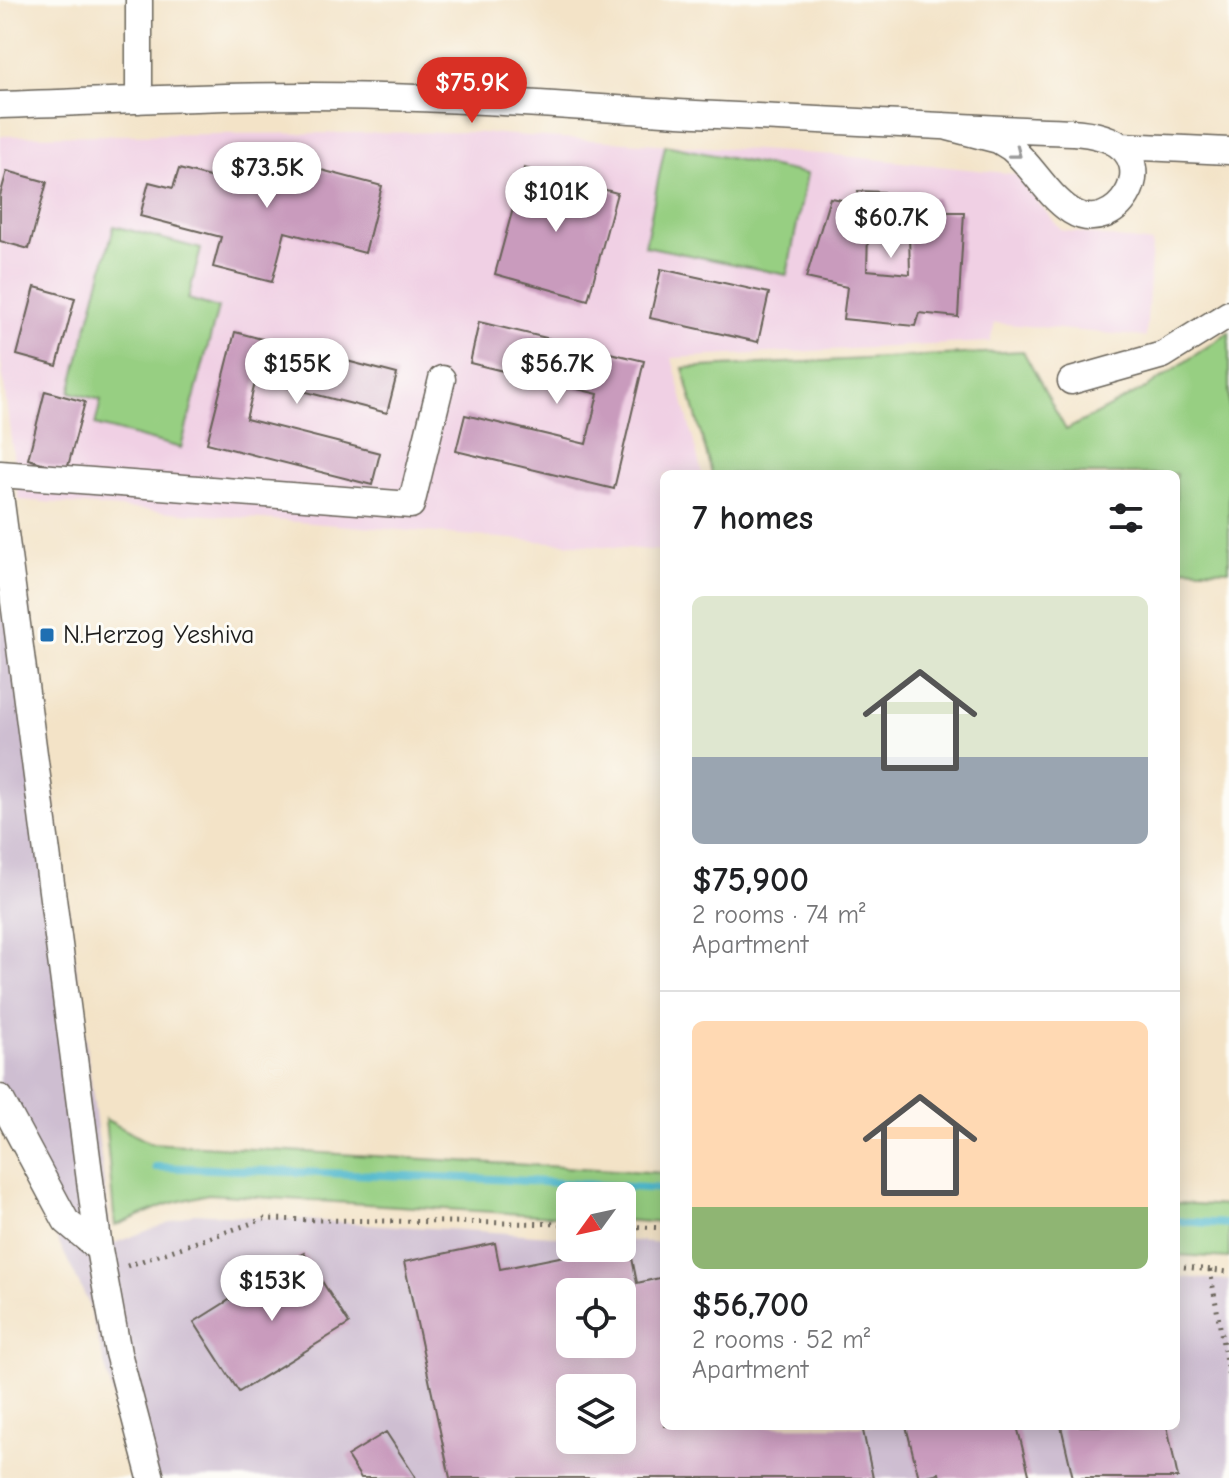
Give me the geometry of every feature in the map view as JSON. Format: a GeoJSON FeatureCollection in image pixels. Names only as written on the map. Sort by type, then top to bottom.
{"type":"FeatureCollection","features":[{"type":"Feature","properties":{"kind":"street"},"geometry":{"type":"LineString","coordinates":[[139,0],[139,100]]}},
{"type":"Feature","properties":{"kind":"street"},"geometry":{"type":"LineString","coordinates":[[0,105],[393,97],[1072,133],[1106,138],[1121,146],[1220,151],[1229,175]]}},
{"type":"Feature","properties":{"kind":"street"},"geometry":{"type":"LineString","coordinates":[[944,126],[998,140],[1028,163],[1059,202],[1074,213],[1089,217],[1107,214],[1123,203],[1132,191],[1132,161],[1121,146]]}},
{"type":"Feature","properties":{"kind":"street"},"geometry":{"type":"LineString","coordinates":[[1071,381],[1163,355],[1229,314]]}},
{"type":"Feature","properties":{"kind":"street"},"geometry":{"type":"LineString","coordinates":[[0,474],[411,505],[442,379]]}},
{"type":"Feature","properties":{"kind":"street"},"geometry":{"type":"LineString","coordinates":[[0,495],[101,1262],[118,1353],[151,1478]]}},
{"type":"Feature","properties":{"kind":"street"},"geometry":{"type":"LineString","coordinates":[[0,1098],[66,1221],[101,1262]]}},
{"type":"Feature","properties":{"kind":"path"},"geometry":{"type":"LineString","coordinates":[[101,1262],[264,1219],[556,1224]]}},
{"type":"Feature","properties":{"kind":"path"},"geometry":{"type":"LineString","coordinates":[[636,1227],[660,1228]]}},
{"type":"Feature","properties":{"kind":"path"},"geometry":{"type":"LineString","coordinates":[[1180,1266],[1229,1272]]}},
{"type":"Feature","properties":{"kind":"path"},"geometry":{"type":"LineString","coordinates":[[1210,1270],[1229,1378]]}},
{"type":"Feature","properties":{"kind":"shaded area"},"geometry":{"type":"Polygon","coordinates":[[[466,132],[835,155],[1015,174],[1061,230],[1152,243],[1146,337],[995,323],[990,342],[672,358],[701,470],[660,470],[660,551],[19,500],[0,355],[0,136],[466,132]]]}},
{"type":"Feature","properties":{"kind":"shaded area"},"geometry":{"type":"Polygon","coordinates":[[[19,525],[112,1244],[194,1213],[556,1236],[556,1262],[636,1262],[636,1241],[660,1243],[660,1430],[1180,1430],[1180,1277],[1229,1280],[1229,1478],[135,1478],[88,1302],[0,1122],[0,526],[19,525]]]}},
{"type":"Feature","properties":{"kind":"green space"},"geometry":{"type":"Polygon","coordinates":[[[665,145],[807,174],[787,275],[645,246],[665,145]]]}},
{"type":"Feature","properties":{"kind":"green space"},"geometry":{"type":"Polygon","coordinates":[[[114,226],[201,249],[188,299],[218,308],[181,448],[95,425],[101,400],[70,392],[114,226]]]}},
{"type":"Feature","properties":{"kind":"green space"},"geometry":{"type":"Polygon","coordinates":[[[1229,332],[1229,570],[1180,568],[1180,470],[711,470],[683,368],[1023,351],[1066,430],[1148,387],[1229,332]]]}},
{"type":"Feature","properties":{"kind":"green space"},"geometry":{"type":"Polygon","coordinates":[[[105,1119],[150,1143],[660,1173],[660,1223],[636,1221],[636,1182],[556,1182],[556,1216],[208,1194],[165,1205],[115,1226],[105,1119]]]}},
{"type":"Feature","properties":{"kind":"green space"},"geometry":{"type":"Polygon","coordinates":[[[1180,1203],[1229,1206],[1229,1258],[1180,1255],[1180,1203]]]}},
{"type":"Feature","properties":{"kind":"building"},"geometry":{"type":"Polygon","coordinates":[[[241,149],[382,186],[365,253],[285,232],[272,282],[213,267],[221,237],[140,216],[149,182],[173,188],[179,169],[232,183],[241,149]]]}},
{"type":"Feature","properties":{"kind":"building"},"geometry":{"type":"Polygon","coordinates":[[[524,168],[617,193],[588,300],[495,274],[524,168]]]}},
{"type":"Feature","properties":{"kind":"building"},"geometry":{"type":"Polygon","coordinates":[[[7,171],[47,182],[29,249],[0,241],[0,196],[7,171]]]}},
{"type":"Feature","properties":{"kind":"building"},"geometry":{"type":"Polygon","coordinates":[[[858,191],[883,192],[884,232],[868,231],[867,270],[910,274],[909,233],[898,232],[900,198],[937,198],[939,212],[964,212],[958,317],[919,313],[915,326],[843,319],[847,287],[806,278],[830,198],[859,203],[858,191]]]}},
{"type":"Feature","properties":{"kind":"building"},"geometry":{"type":"Polygon","coordinates":[[[661,269],[769,293],[758,342],[650,318],[661,269]]]}},
{"type":"Feature","properties":{"kind":"building"},"geometry":{"type":"Polygon","coordinates":[[[35,287],[75,298],[57,366],[17,355],[35,287]]]}},
{"type":"Feature","properties":{"kind":"building"},"geometry":{"type":"Polygon","coordinates":[[[479,322],[644,361],[614,489],[456,451],[465,415],[586,444],[598,394],[470,363],[479,322]]]}},
{"type":"Feature","properties":{"kind":"building"},"geometry":{"type":"Polygon","coordinates":[[[235,332],[397,374],[387,413],[256,379],[246,419],[380,453],[372,485],[207,443],[235,332]]]}},
{"type":"Feature","properties":{"kind":"building"},"geometry":{"type":"Polygon","coordinates":[[[45,391],[85,402],[67,470],[28,459],[45,391]]]}},
{"type":"Feature","properties":{"kind":"building"},"geometry":{"type":"Polygon","coordinates":[[[495,1243],[500,1269],[556,1258],[556,1262],[633,1262],[636,1278],[637,1283],[660,1278],[660,1430],[863,1430],[873,1478],[450,1478],[404,1262],[495,1243]]]}},
{"type":"Feature","properties":{"kind":"building"},"geometry":{"type":"Polygon","coordinates":[[[304,1253],[349,1324],[239,1392],[194,1322],[304,1253]]]}},
{"type":"Feature","properties":{"kind":"building"},"geometry":{"type":"Polygon","coordinates":[[[907,1430],[1018,1430],[1030,1478],[940,1478],[939,1473],[919,1478],[907,1430]]]}},
{"type":"Feature","properties":{"kind":"building"},"geometry":{"type":"Polygon","coordinates":[[[1062,1430],[1168,1430],[1178,1478],[1073,1478],[1062,1430]]]}},
{"type":"Feature","properties":{"kind":"building"},"geometry":{"type":"Polygon","coordinates":[[[386,1432],[416,1478],[361,1478],[347,1456],[386,1432]]]}},
{"type":"Feature","properties":{"kind":"waterway"},"geometry":{"type":"LineString","coordinates":[[156,1167],[493,1179],[660,1189]]}},
{"type":"Feature","properties":{"kind":"waterway"},"geometry":{"type":"LineString","coordinates":[[1180,1221],[1229,1224]]}},
{"type":"Feature","properties":{"kind":"place","name":"N.Herzog Yeshiva"},"geometry":{"type":"Point","coordinates":[47,635]}}]}
